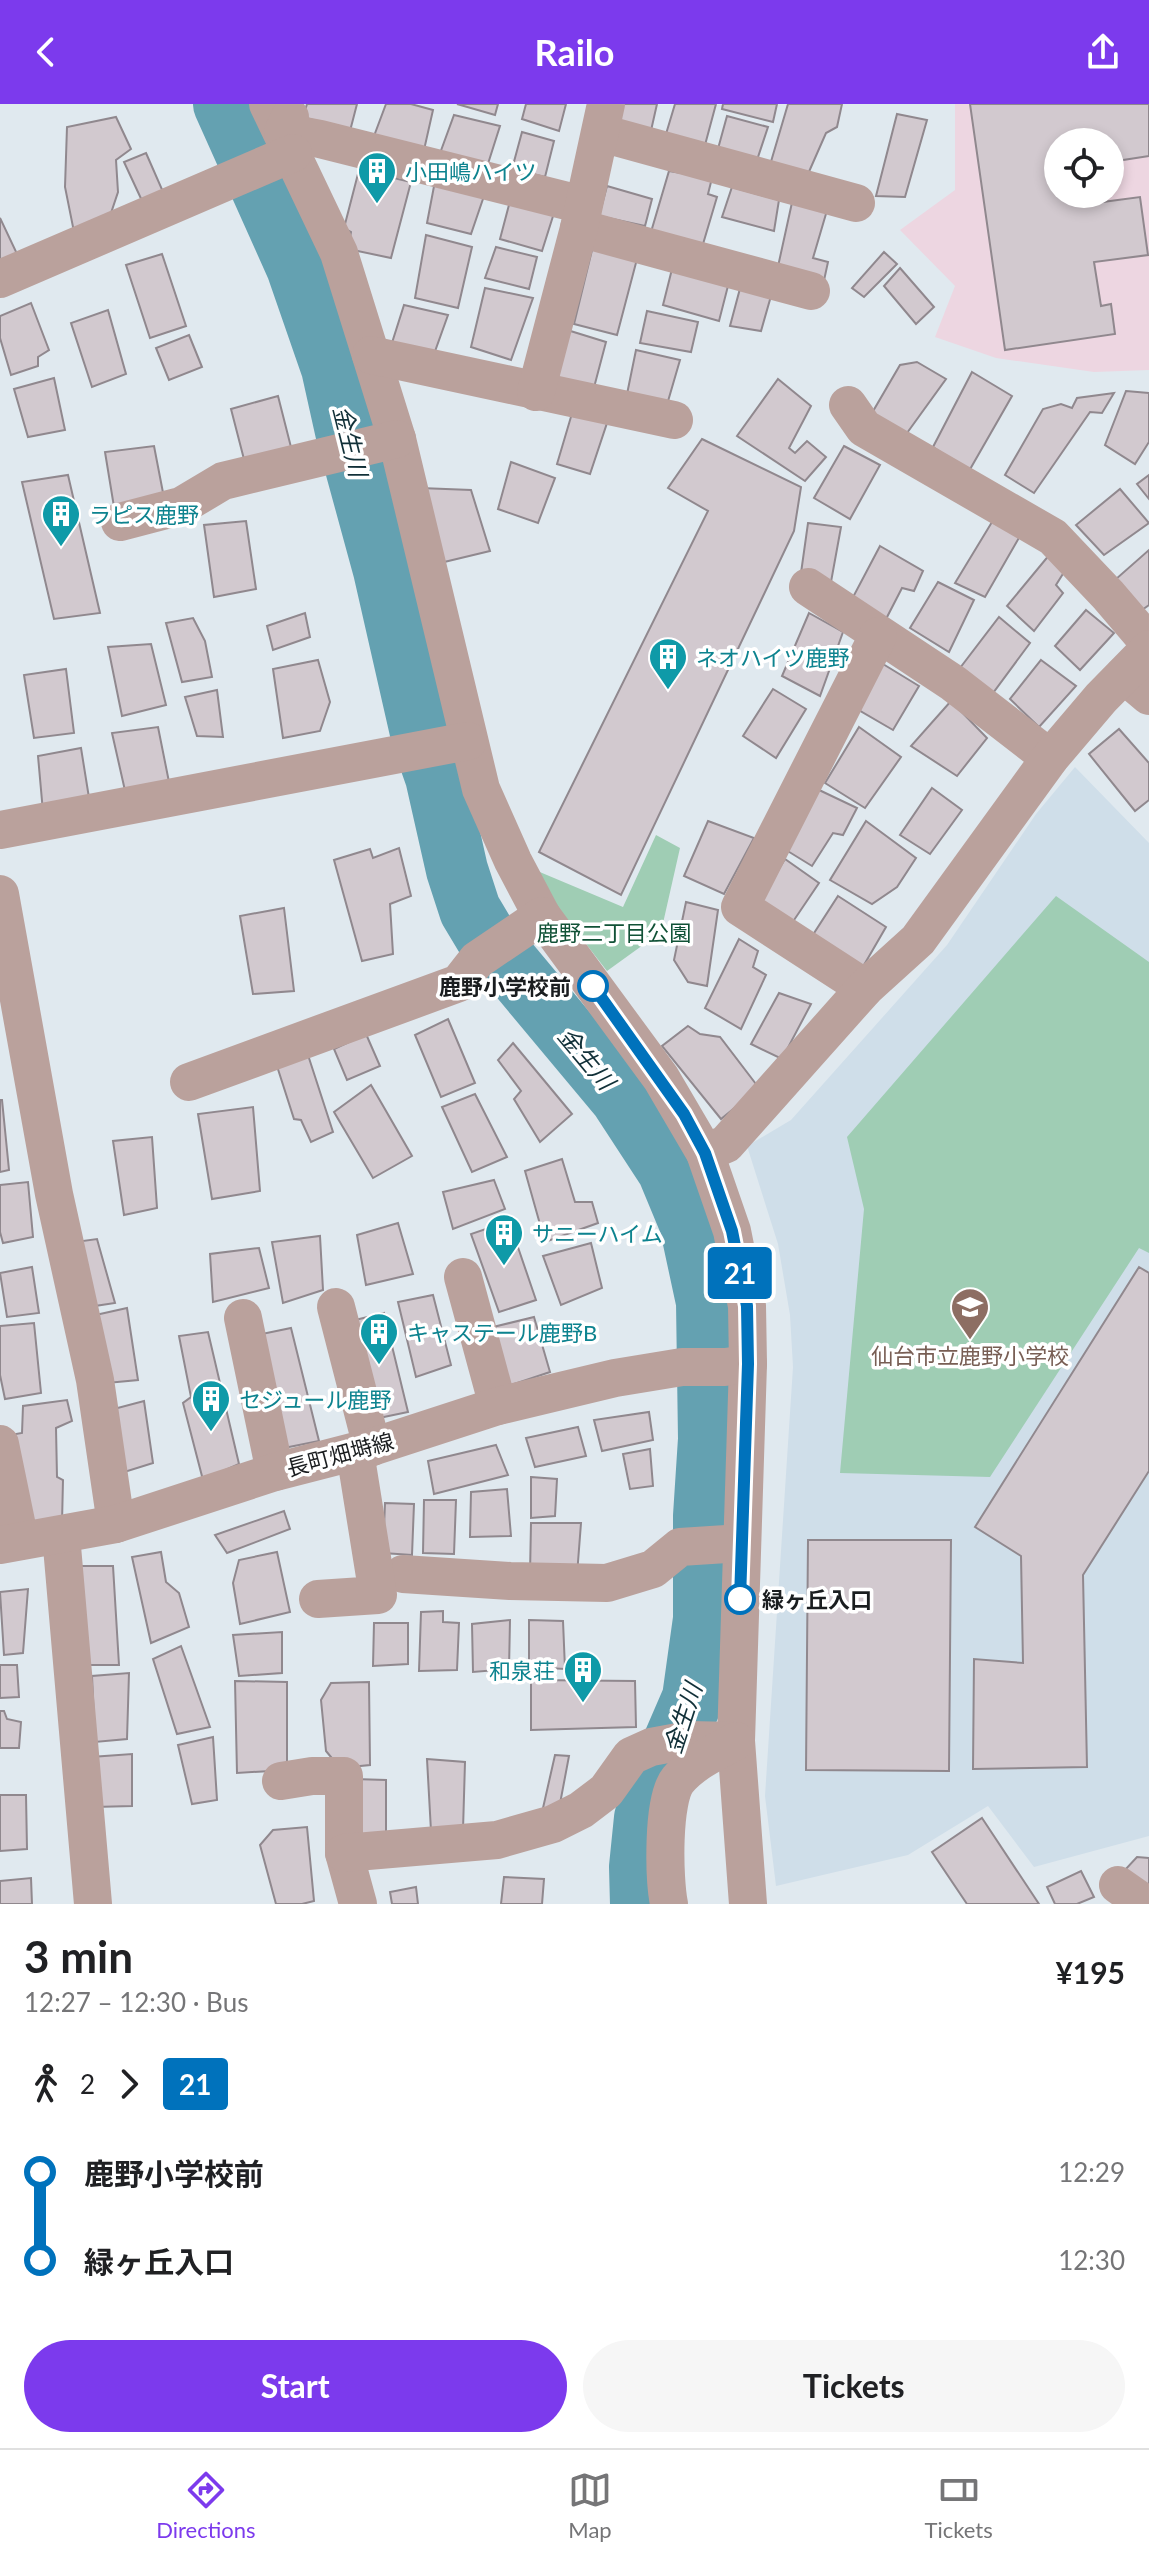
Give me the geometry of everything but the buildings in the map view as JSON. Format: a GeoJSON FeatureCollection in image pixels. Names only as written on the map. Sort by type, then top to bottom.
{"type":"FeatureCollection","features":[{"type":"Feature","properties":{"kind":"street"},"geometry":{"type":"LineString","coordinates":[[536,392],[604,118],[856,203]]}},
{"type":"Feature","properties":{"kind":"street"},"geometry":{"type":"LineString","coordinates":[[280,132],[320,139],[581,216],[811,291]]}},
{"type":"Feature","properties":{"kind":"street"},"geometry":{"type":"LineString","coordinates":[[0,279],[229,181],[280,132]]}},
{"type":"Feature","properties":{"kind":"street"},"geometry":{"type":"LineString","coordinates":[[280,132],[339,253],[371,355],[383,442],[439,747],[481,789],[527,926],[661,1078],[705,1153],[732,1231],[747,1306],[737,1366],[732,1544],[736,1741],[748,1904]]}},
{"type":"Feature","properties":{"kind":"street"},"geometry":{"type":"LineString","coordinates":[[371,355],[674,420]]}},
{"type":"Feature","properties":{"kind":"street"},"geometry":{"type":"LineString","coordinates":[[848,405],[864,428],[1053,537],[1149,643]]}},
{"type":"Feature","properties":{"kind":"street"},"geometry":{"type":"LineString","coordinates":[[120,522],[181,506],[223,481],[383,442]]}},
{"type":"Feature","properties":{"kind":"street"},"geometry":{"type":"LineString","coordinates":[[808,587],[953,683],[1050,758]]}},
{"type":"Feature","properties":{"kind":"street"},"geometry":{"type":"LineString","coordinates":[[865,988],[740,907],[878,636]]}},
{"type":"Feature","properties":{"kind":"street"},"geometry":{"type":"LineString","coordinates":[[705,1153],[726,1144],[865,988],[918,940],[1050,758],[1141,673]]}},
{"type":"Feature","properties":{"kind":"street"},"geometry":{"type":"LineString","coordinates":[[0,830],[439,747]]}},
{"type":"Feature","properties":{"kind":"street"},"geometry":{"type":"LineString","coordinates":[[0,894],[54,1194],[95,1380],[116,1524]]}},
{"type":"Feature","properties":{"kind":"street"},"geometry":{"type":"LineString","coordinates":[[189,1082],[459,983],[477,960],[527,926]]}},
{"type":"Feature","properties":{"kind":"street"},"geometry":{"type":"LineString","coordinates":[[463,1277],[498,1406]]}},
{"type":"Feature","properties":{"kind":"street"},"geometry":{"type":"LineString","coordinates":[[318,1599],[378,1595],[364,1450],[336,1307]]}},
{"type":"Feature","properties":{"kind":"street"},"geometry":{"type":"LineString","coordinates":[[243,1318],[275,1472]]}},
{"type":"Feature","properties":{"kind":"street","name":"長町畑塒線"},"geometry":{"type":"LineString","coordinates":[[10,1543],[116,1524],[275,1472],[364,1450],[498,1406],[615,1378],[682,1367],[737,1366]]}},
{"type":"Feature","properties":{"kind":"street"},"geometry":{"type":"LineString","coordinates":[[0,1444],[10,1543]]}},
{"type":"Feature","properties":{"kind":"street"},"geometry":{"type":"LineString","coordinates":[[61,1535],[93,1904]]}},
{"type":"Feature","properties":{"kind":"street"},"geometry":{"type":"LineString","coordinates":[[403,1574],[607,1583],[653,1569],[680,1547],[732,1544]]}},
{"type":"Feature","properties":{"kind":"street"},"geometry":{"type":"LineString","coordinates":[[344,1853],[497,1840],[553,1824],[581,1810],[606,1791],[631,1756],[651,1747],[689,1740],[736,1741]]}},
{"type":"Feature","properties":{"kind":"street"},"geometry":{"type":"LineString","coordinates":[[669,1904],[666,1833],[675,1783],[690,1767],[736,1741]]}},
{"type":"Feature","properties":{"kind":"street"},"geometry":{"type":"LineString","coordinates":[[281,1781],[312,1776],[344,1776],[344,1853],[358,1904]]}},
{"type":"Feature","properties":{"kind":"shaded area"},"geometry":{"type":"Polygon","coordinates":[[[955,104],[1149,104],[1149,370],[1094,372],[996,358],[935,337],[955,286],[900,230],[955,190],[955,104]]]}},
{"type":"Feature","properties":{"kind":"shaded area","name":"仙台市立鹿野小学校"},"geometry":{"type":"Polygon","coordinates":[[[1075,767],[1149,843],[1149,1836],[1034,1867],[988,1806],[908,1855],[776,1886],[765,1796],[793,1367],[790,1315],[778,1244],[747,1146],[791,1120],[947,945],[1036,814],[1075,767]]]}},
{"type":"Feature","properties":{"kind":"green space","name":"鹿野二丁目公園"},"geometry":{"type":"Polygon","coordinates":[[[656,835],[680,848],[661,932],[607,971],[552,900],[535,870],[623,907],[656,835]]]}},
{"type":"Feature","properties":{"kind":"green space"},"geometry":{"type":"Polygon","coordinates":[[[1056,896],[1149,962],[1149,1253],[1139,1248],[990,1477],[840,1473],[864,1209],[847,1137],[1056,896]]]}},
{"type":"Feature","properties":{"kind":"waterway","name":"金生川"},"geometry":{"type":"LineString","coordinates":[[224,104],[297,267],[332,368],[384,570],[422,737],[436,777],[457,870],[470,910],[485,935],[621,1098],[668,1170],[690,1223],[707,1302],[709,1439],[704,1516],[704,1619],[693,1698],[645,1818],[640,1867],[641,1904]]}},
{"type":"Feature","properties":{"kind":"bus line","name":"21"},"geometry":{"type":"LineString","coordinates":[[593,986],[684,1114],[705,1153],[732,1231],[747,1306],[740,1599]]}},
{"type":"Feature","properties":{"kind":"place","name":"小田嶋ハイツ"},"geometry":{"type":"Point","coordinates":[377,205]}},
{"type":"Feature","properties":{"kind":"place","name":"ラピス鹿野"},"geometry":{"type":"Point","coordinates":[61,548]}},
{"type":"Feature","properties":{"kind":"place","name":"ネオハイツ鹿野"},"geometry":{"type":"Point","coordinates":[668,691]}},
{"type":"Feature","properties":{"kind":"place","name":"鹿野小学校前"},"geometry":{"type":"Point","coordinates":[593,986]}},
{"type":"Feature","properties":{"kind":"place","name":"サニーハイム"},"geometry":{"type":"Point","coordinates":[504,1267]}},
{"type":"Feature","properties":{"kind":"place","name":"仙台市立鹿野小学校"},"geometry":{"type":"Point","coordinates":[970,1341]}},
{"type":"Feature","properties":{"kind":"place","name":"キャステール鹿野B"},"geometry":{"type":"Point","coordinates":[379,1366]}},
{"type":"Feature","properties":{"kind":"place","name":"セジュール鹿野"},"geometry":{"type":"Point","coordinates":[211,1433]}},
{"type":"Feature","properties":{"kind":"place","name":"緑ヶ丘入口"},"geometry":{"type":"Point","coordinates":[740,1599]}},
{"type":"Feature","properties":{"kind":"place","name":"和泉荘"},"geometry":{"type":"Point","coordinates":[583,1704]}}]}
